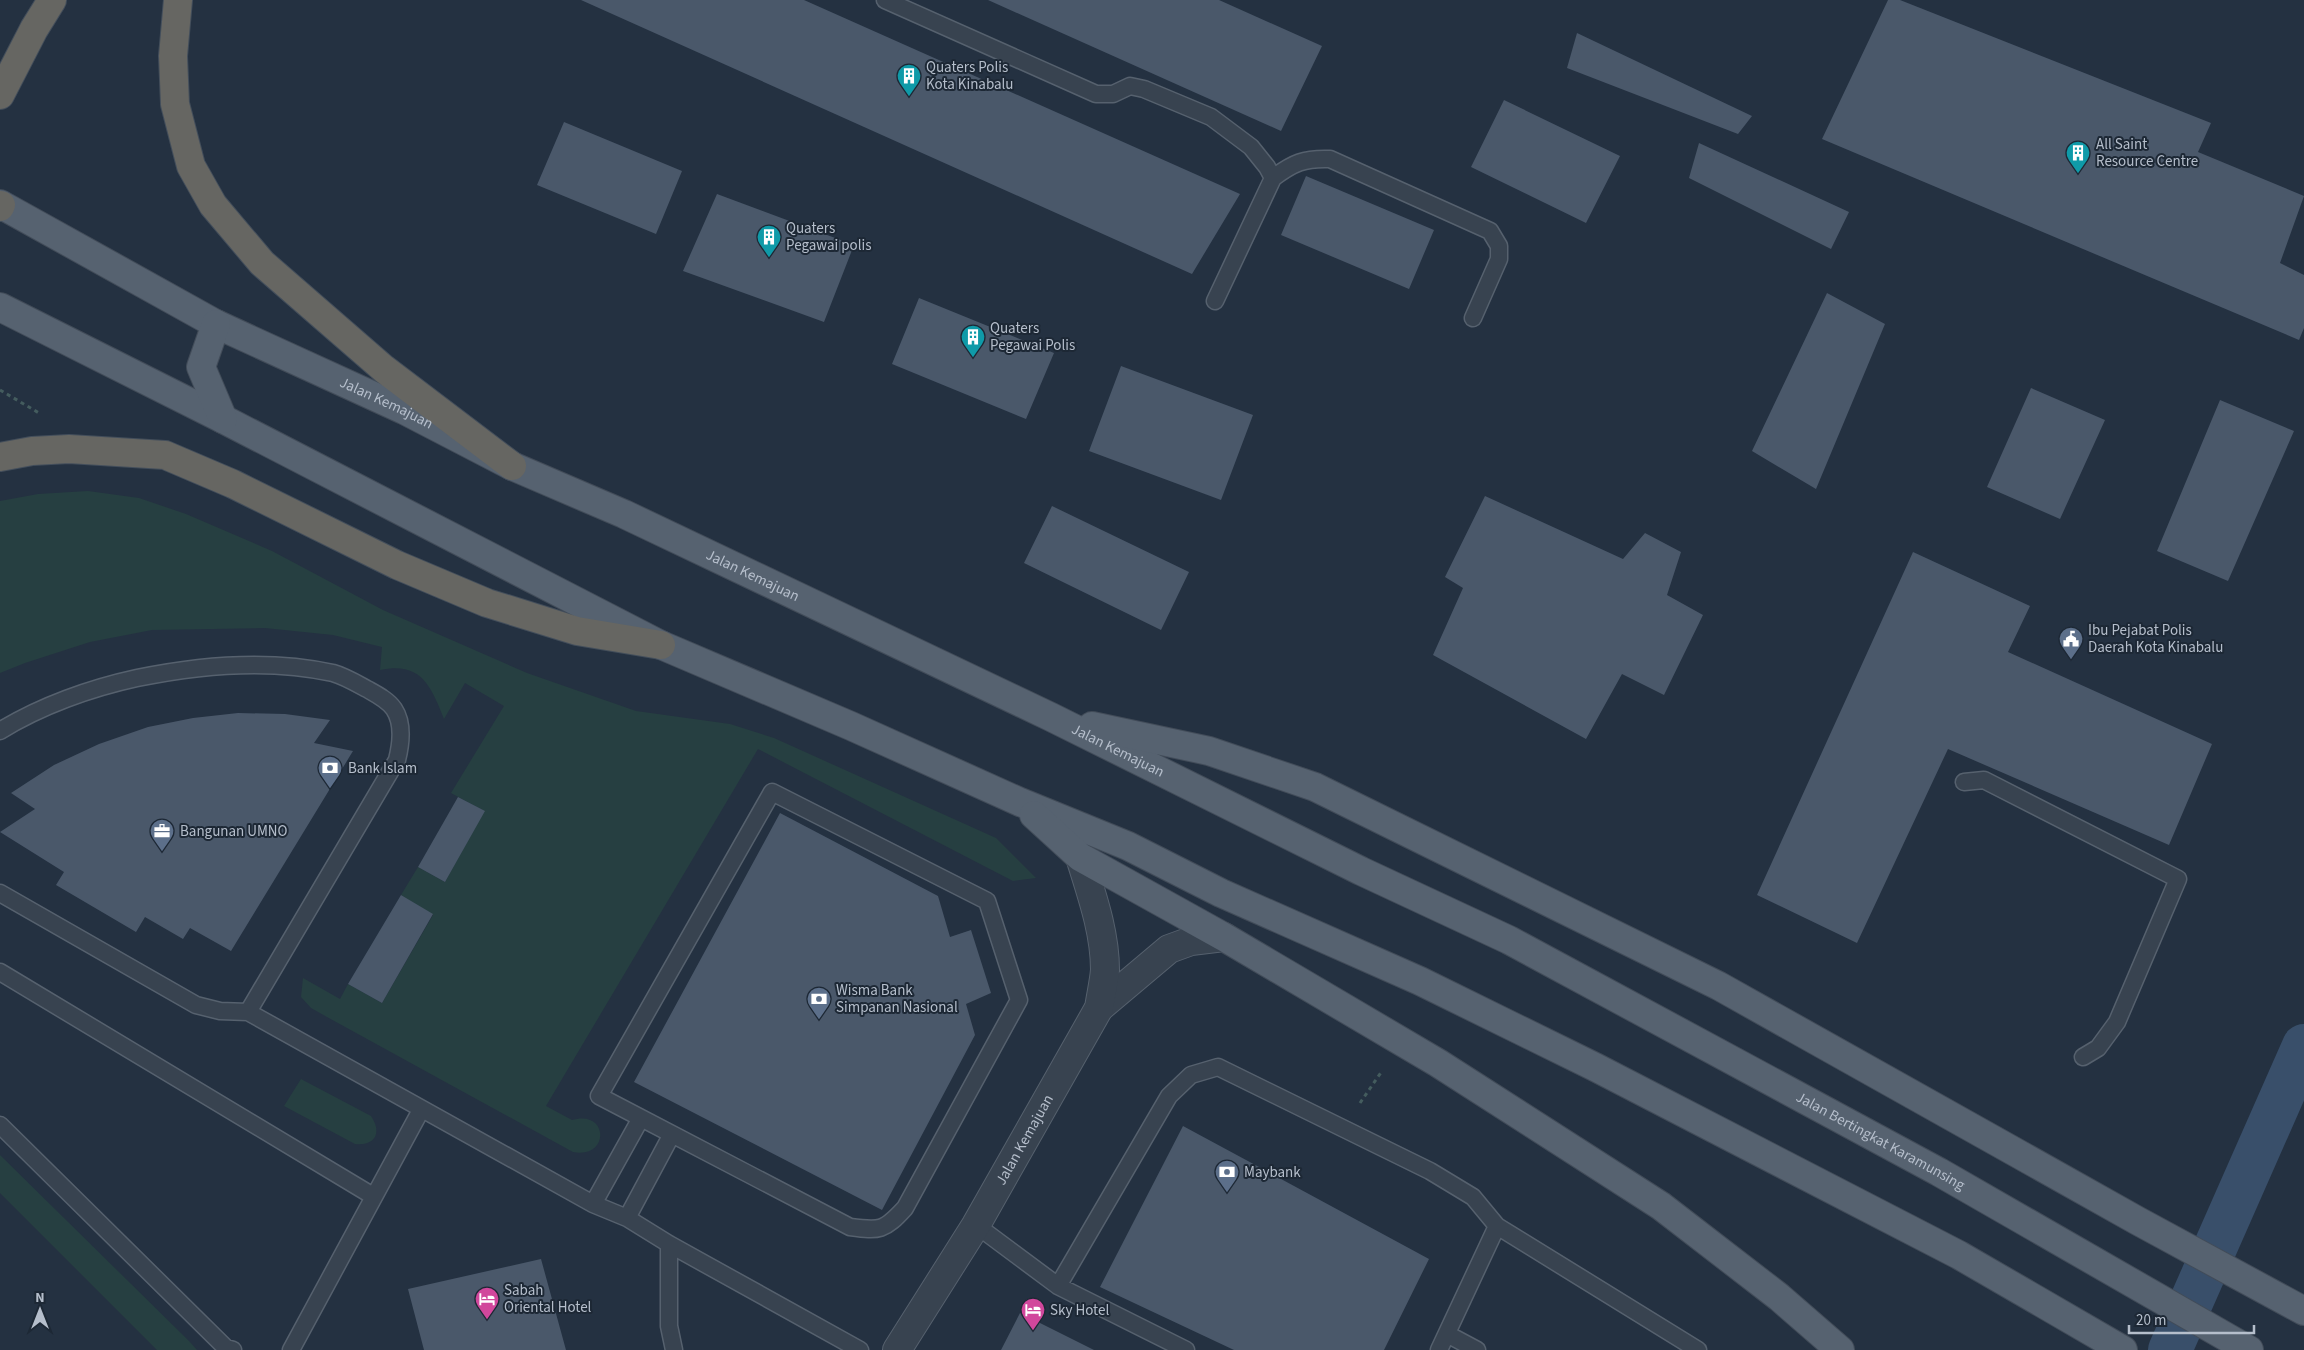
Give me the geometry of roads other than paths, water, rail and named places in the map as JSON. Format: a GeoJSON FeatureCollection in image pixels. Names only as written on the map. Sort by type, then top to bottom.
{"type":"FeatureCollection","features":[{"type":"Feature","properties":{"kind":"highway"},"geometry":{"type":"LineString","coordinates":[[0,96],[34,29],[52,0]]}},
{"type":"Feature","properties":{"kind":"highway"},"geometry":{"type":"LineString","coordinates":[[178,0],[173,56],[175,104],[182,138],[191,166],[213,205],[262,263],[384,369],[512,466]]}},
{"type":"Feature","properties":{"kind":"highway"},"geometry":{"type":"LineString","coordinates":[[0,457],[32,451],[70,449],[165,455],[233,484],[397,565],[488,604],[577,631],[661,645]]}},
{"type":"Feature","properties":{"kind":"main road","name":"Jalan Kemajuan"},"geometry":{"type":"LineString","coordinates":[[0,205],[216,324],[404,410],[512,466],[624,514],[1051,718],[1362,871],[1509,940]]}},
{"type":"Feature","properties":{"kind":"main road"},"geometry":{"type":"LineString","coordinates":[[0,307],[223,419],[661,645],[852,726],[1020,802],[1128,846],[1221,893],[1420,981],[1595,1066],[1959,1255],[2123,1350]]}},
{"type":"Feature","properties":{"kind":"main road"},"geometry":{"type":"LineString","coordinates":[[216,324],[201,367],[223,419]]}},
{"type":"Feature","properties":{"kind":"main road"},"geometry":{"type":"LineString","coordinates":[[1051,718],[1209,751],[1315,787],[1719,986],[2138,1221],[2304,1311]]}},
{"type":"Feature","properties":{"kind":"main road"},"geometry":{"type":"LineString","coordinates":[[1020,802],[1080,857],[1224,937],[1438,1063],[1661,1206],[1779,1297],[1840,1350]]}},
{"type":"Feature","properties":{"kind":"main road","name":"Jalan Bertingkat Karamunsing"},"geometry":{"type":"LineString","coordinates":[[1509,940],[1939,1172],[2248,1350]]}},
{"type":"Feature","properties":{"kind":"street","name":"Jalan Kemajuan"},"geometry":{"type":"LineString","coordinates":[[897,1350],[976,1225],[1099,1008],[1105,970],[1101,934],[1097,912],[1080,857]]}},
{"type":"Feature","properties":{"kind":"street"},"geometry":{"type":"LineString","coordinates":[[1099,1008],[1169,949],[1191,941],[1224,937]]}},
{"type":"Feature","properties":{"kind":"lane"},"geometry":{"type":"LineString","coordinates":[[885,0],[1096,94],[1113,94],[1130,86],[1144,88],[1211,117],[1251,147],[1273,178]]}},
{"type":"Feature","properties":{"kind":"lane"},"geometry":{"type":"LineString","coordinates":[[1216,301],[1273,178],[1292,164],[1311,158],[1330,159],[1490,231],[1499,246],[1499,259],[1473,318]]}},
{"type":"Feature","properties":{"kind":"lane"},"geometry":{"type":"LineString","coordinates":[[0,731],[47,708],[88,692],[136,678],[185,670],[235,666],[285,667],[334,673],[380,696],[394,709],[400,727],[401,743],[397,760],[248,1012]]}},
{"type":"Feature","properties":{"kind":"lane"},"geometry":{"type":"LineString","coordinates":[[1964,782],[1984,780],[2178,878],[2117,1022],[2098,1048],[2082,1057]]}},
{"type":"Feature","properties":{"kind":"lane"},"geometry":{"type":"LineString","coordinates":[[772,792],[987,901],[1019,1000],[905,1208],[892,1221],[876,1230],[850,1227],[672,1134],[599,1096],[772,792]]}},
{"type":"Feature","properties":{"kind":"lane"},"geometry":{"type":"LineString","coordinates":[[0,893],[196,1005],[220,1011],[248,1012],[421,1110],[593,1204],[626,1218],[860,1350]]}},
{"type":"Feature","properties":{"kind":"lane"},"geometry":{"type":"LineString","coordinates":[[0,972],[373,1196]]}},
{"type":"Feature","properties":{"kind":"lane"},"geometry":{"type":"LineString","coordinates":[[1058,1286],[1169,1096],[1191,1075],[1218,1067],[1430,1171],[1473,1197],[1497,1226],[1698,1350]]}},
{"type":"Feature","properties":{"kind":"lane"},"geometry":{"type":"LineString","coordinates":[[291,1350],[421,1110]]}},
{"type":"Feature","properties":{"kind":"lane"},"geometry":{"type":"LineString","coordinates":[[593,1204],[641,1118]]}},
{"type":"Feature","properties":{"kind":"lane"},"geometry":{"type":"LineString","coordinates":[[0,1125],[226,1348],[233,1350]]}},
{"type":"Feature","properties":{"kind":"lane"},"geometry":{"type":"LineString","coordinates":[[626,1218],[672,1134]]}},
{"type":"Feature","properties":{"kind":"lane"},"geometry":{"type":"LineString","coordinates":[[976,1225],[1058,1286],[1186,1350]]}},
{"type":"Feature","properties":{"kind":"lane"},"geometry":{"type":"LineString","coordinates":[[1439,1350],[1497,1226]]}},
{"type":"Feature","properties":{"kind":"lane"},"geometry":{"type":"LineString","coordinates":[[670,1244],[669,1326],[674,1350]]}},
{"type":"Feature","properties":{"kind":"lane"},"geometry":{"type":"LineString","coordinates":[[1447,1334],[1477,1350]]}},
{"type":"Feature","properties":{"kind":"waterway"},"geometry":{"type":"LineString","coordinates":[[2170,1350],[2304,1046]]}},
{"type":"Feature","properties":{"kind":"place","name":"Quaters Polis Kota Kinabalu"},"geometry":{"type":"Point","coordinates":[909,97]}},
{"type":"Feature","properties":{"kind":"place","name":"All Saint Resource Centre"},"geometry":{"type":"Point","coordinates":[2078,174]}},
{"type":"Feature","properties":{"kind":"place","name":"Quaters Pegawai polis"},"geometry":{"type":"Point","coordinates":[769,258]}},
{"type":"Feature","properties":{"kind":"place","name":"Quaters Pegawai Polis"},"geometry":{"type":"Point","coordinates":[973,358]}},
{"type":"Feature","properties":{"kind":"place","name":"Ibu Pejabat Polis Daerah Kota Kinabalu"},"geometry":{"type":"Point","coordinates":[2071,660]}},
{"type":"Feature","properties":{"kind":"place","name":"Bank Islam"},"geometry":{"type":"Point","coordinates":[330,789]}},
{"type":"Feature","properties":{"kind":"place","name":"Bangunan UMNO"},"geometry":{"type":"Point","coordinates":[162,852]}},
{"type":"Feature","properties":{"kind":"place","name":"Wisma Bank Simpanan Nasional"},"geometry":{"type":"Point","coordinates":[819,1020]}},
{"type":"Feature","properties":{"kind":"place","name":"Maybank"},"geometry":{"type":"Point","coordinates":[1227,1193]}},
{"type":"Feature","properties":{"kind":"place","name":"Sabah Oriental Hotel"},"geometry":{"type":"Point","coordinates":[487,1320]}},
{"type":"Feature","properties":{"kind":"place","name":"Sky Hotel"},"geometry":{"type":"Point","coordinates":[1033,1331]}}]}
